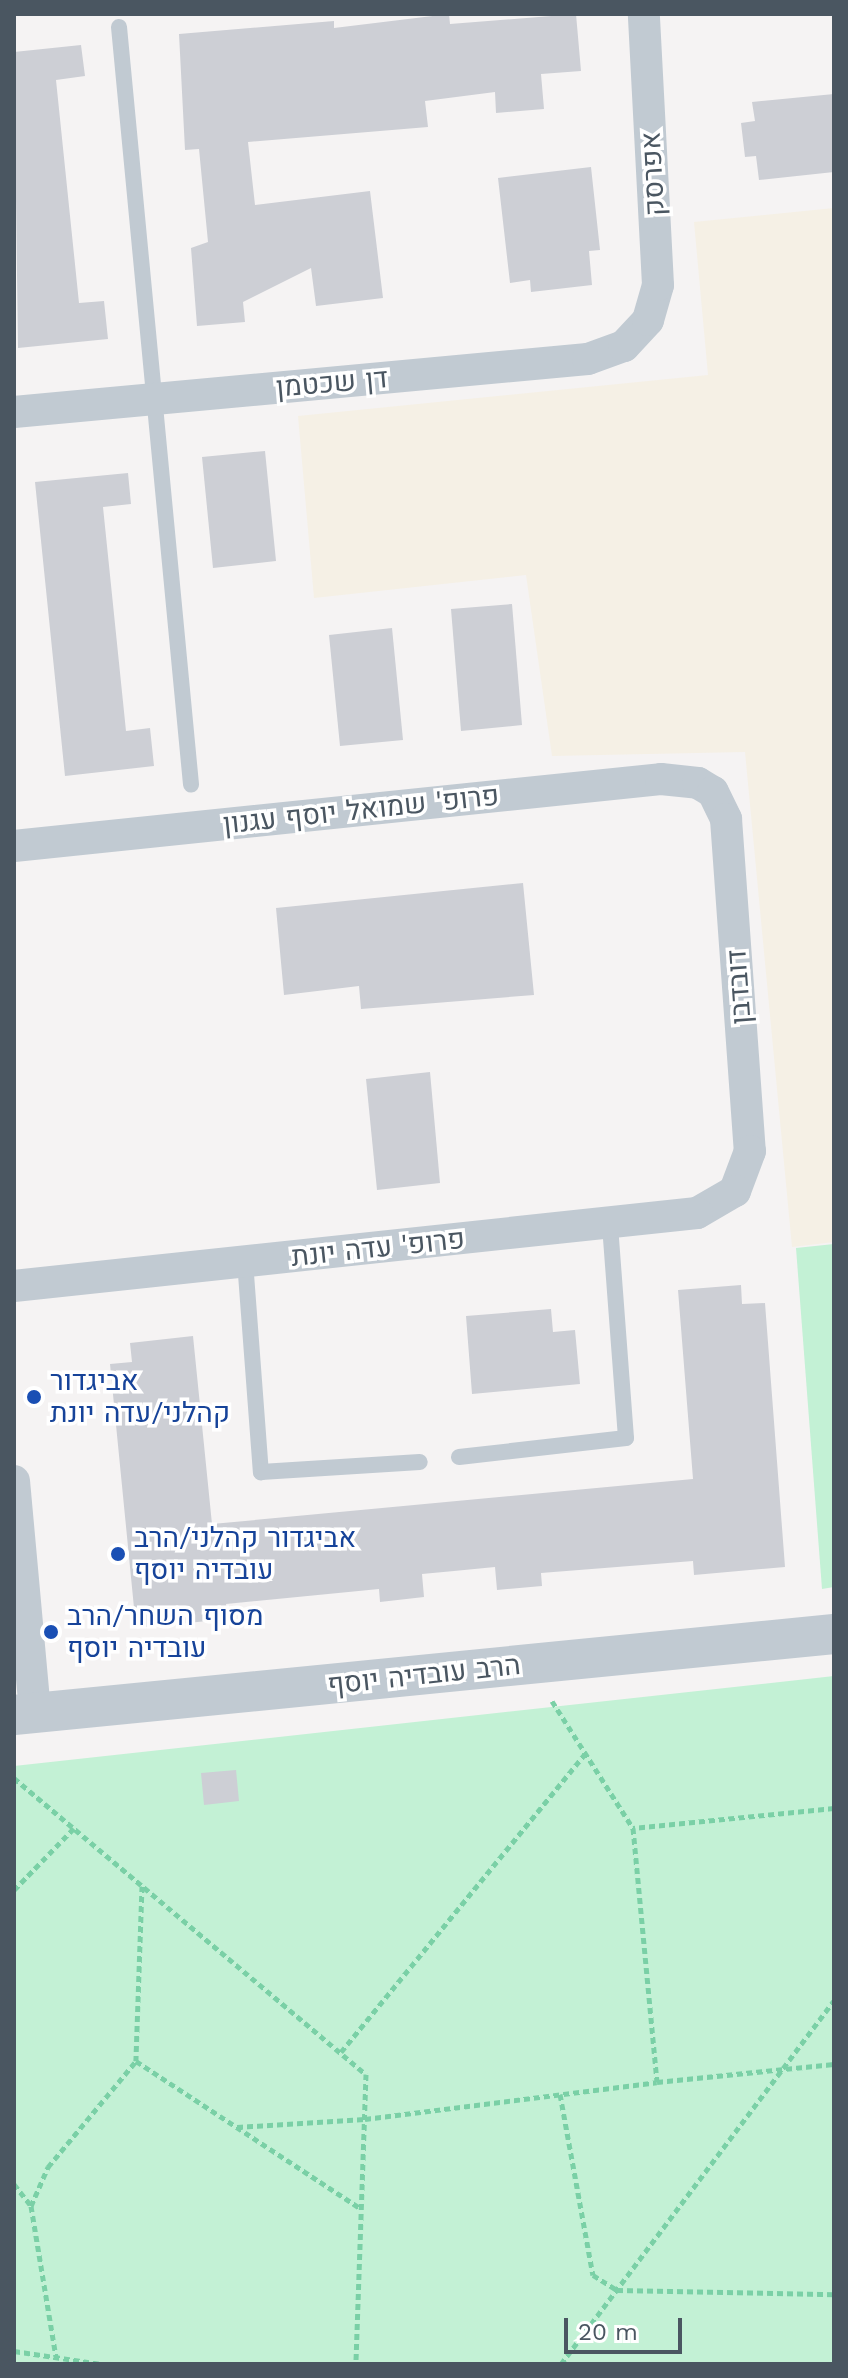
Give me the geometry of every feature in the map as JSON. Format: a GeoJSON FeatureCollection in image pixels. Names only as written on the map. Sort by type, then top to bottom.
{"type":"FeatureCollection","features":[{"type":"Feature","properties":{"kind":"street","name":"אפרסק"},"geometry":{"type":"LineString","coordinates":[[641,330],[653,309],[658,271],[644,14]]}},
{"type":"Feature","properties":{"kind":"street","name":"דן שכטמן"},"geometry":{"type":"LineString","coordinates":[[14,412],[588,359],[614,353],[641,330]]}},
{"type":"Feature","properties":{"kind":"street","name":"פרופ' שמואל יוסף עגנון"},"geometry":{"type":"LineString","coordinates":[[14,846],[661,779],[706,787]]}},
{"type":"Feature","properties":{"kind":"street","name":"דובדבן"},"geometry":{"type":"LineString","coordinates":[[706,787],[726,819],[750,1137],[748,1162],[735,1191]]}},
{"type":"Feature","properties":{"kind":"street","name":"פרופ' עדה יונת"},"geometry":{"type":"LineString","coordinates":[[14,1286],[697,1213],[735,1191]]}},
{"type":"Feature","properties":{"kind":"street"},"geometry":{"type":"LineString","coordinates":[[14,1481],[25,1714]]}},
{"type":"Feature","properties":{"kind":"street","name":"הרב עובדיה יוסף"},"geometry":{"type":"LineString","coordinates":[[25,1714],[834,1634]]}},
{"type":"Feature","properties":{"kind":"lane"},"geometry":{"type":"LineString","coordinates":[[119,27],[191,785]]}},
{"type":"Feature","properties":{"kind":"lane"},"geometry":{"type":"LineString","coordinates":[[459,1457],[626,1438],[610,1224]]}},
{"type":"Feature","properties":{"kind":"lane"},"geometry":{"type":"LineString","coordinates":[[245,1261],[261,1472],[420,1462]]}},
{"type":"Feature","properties":{"kind":"path"},"geometry":{"type":"LineString","coordinates":[[529,1664],[633,1828],[657,2082]]}},
{"type":"Feature","properties":{"kind":"path"},"geometry":{"type":"LineString","coordinates":[[341,2052],[585,1754]]}},
{"type":"Feature","properties":{"kind":"path"},"geometry":{"type":"LineString","coordinates":[[14,1778],[366,2074],[356,2364]]}},
{"type":"Feature","properties":{"kind":"path"},"geometry":{"type":"LineString","coordinates":[[633,1828],[834,1808]]}},
{"type":"Feature","properties":{"kind":"path"},"geometry":{"type":"LineString","coordinates":[[14,1890],[74,1828]]}},
{"type":"Feature","properties":{"kind":"path"},"geometry":{"type":"LineString","coordinates":[[31,2206],[48,2167],[136,2061],[142,1885]]}},
{"type":"Feature","properties":{"kind":"path"},"geometry":{"type":"LineString","coordinates":[[561,2364],[834,2001]]}},
{"type":"Feature","properties":{"kind":"path"},"geometry":{"type":"LineString","coordinates":[[136,2061],[361,2209]]}},
{"type":"Feature","properties":{"kind":"path"},"geometry":{"type":"LineString","coordinates":[[237,2127],[365,2119],[657,2082],[834,2064]]}},
{"type":"Feature","properties":{"kind":"path"},"geometry":{"type":"LineString","coordinates":[[560,2094],[593,2275],[617,2290],[834,2294]]}},
{"type":"Feature","properties":{"kind":"path"},"geometry":{"type":"LineString","coordinates":[[14,2184],[31,2206],[56,2357]]}},
{"type":"Feature","properties":{"kind":"path"},"geometry":{"type":"LineString","coordinates":[[14,2351],[101,2364]]}},
{"type":"Feature","properties":{"kind":"green space"},"geometry":{"type":"Polygon","coordinates":[[[834,1244],[834,1587],[822,1589],[796,1248],[834,1244]]]}},
{"type":"Feature","properties":{"kind":"green space"},"geometry":{"type":"Polygon","coordinates":[[[834,1676],[834,2364],[14,2364],[14,1766],[834,1676]]]}},
{"type":"Feature","properties":{"kind":"sand"},"geometry":{"type":"Polygon","coordinates":[[[834,208],[834,1242],[792,1247],[745,752],[552,756],[526,575],[314,598],[298,416],[708,375],[694,222],[834,208]]]}},
{"type":"Feature","properties":{"kind":"building"},"geometry":{"type":"Polygon","coordinates":[[[449,14],[450,24],[576,14],[581,71],[541,74],[544,109],[496,113],[495,92],[425,101],[428,127],[248,142],[255,205],[370,191],[383,298],[316,306],[311,268],[243,302],[245,322],[197,326],[191,248],[208,242],[199,149],[185,150],[179,34],[334,21],[334,28],[449,14]]]}},
{"type":"Feature","properties":{"kind":"building"},"geometry":{"type":"Polygon","coordinates":[[[81,45],[85,76],[56,80],[79,303],[104,301],[108,339],[18,348],[14,52],[81,45]]]}},
{"type":"Feature","properties":{"kind":"building"},"geometry":{"type":"Polygon","coordinates":[[[834,94],[834,172],[759,180],[756,156],[745,157],[741,123],[755,121],[752,102],[834,94]]]}},
{"type":"Feature","properties":{"kind":"building"},"geometry":{"type":"Polygon","coordinates":[[[591,167],[600,250],[589,251],[592,285],[531,292],[530,280],[510,283],[498,178],[591,167]]]}},
{"type":"Feature","properties":{"kind":"building"},"geometry":{"type":"Polygon","coordinates":[[[265,451],[276,561],[213,568],[202,457],[265,451]]]}},
{"type":"Feature","properties":{"kind":"building"},"geometry":{"type":"Polygon","coordinates":[[[128,473],[131,504],[103,507],[126,731],[150,728],[154,766],[65,776],[35,482],[128,473]]]}},
{"type":"Feature","properties":{"kind":"building"},"geometry":{"type":"Polygon","coordinates":[[[512,604],[522,725],[461,731],[451,609],[512,604]]]}},
{"type":"Feature","properties":{"kind":"building"},"geometry":{"type":"Polygon","coordinates":[[[392,628],[403,740],[340,746],[329,635],[392,628]]]}},
{"type":"Feature","properties":{"kind":"building"},"geometry":{"type":"Polygon","coordinates":[[[523,883],[534,995],[361,1009],[359,986],[284,995],[276,908],[523,883]]]}},
{"type":"Feature","properties":{"kind":"building"},"geometry":{"type":"Polygon","coordinates":[[[430,1072],[440,1183],[377,1190],[366,1079],[430,1072]]]}},
{"type":"Feature","properties":{"kind":"building"},"geometry":{"type":"Polygon","coordinates":[[[741,1285],[742,1304],[765,1303],[785,1567],[694,1575],[693,1561],[541,1573],[542,1586],[497,1590],[495,1567],[422,1574],[424,1597],[380,1602],[379,1589],[226,1604],[228,1619],[136,1628],[110,1364],[132,1362],[130,1343],[193,1336],[212,1524],[693,1479],[678,1290],[741,1285]]]}},
{"type":"Feature","properties":{"kind":"building"},"geometry":{"type":"Polygon","coordinates":[[[551,1309],[553,1332],[575,1330],[580,1384],[472,1394],[466,1316],[551,1309]]]}},
{"type":"Feature","properties":{"kind":"building"},"geometry":{"type":"Polygon","coordinates":[[[236,1770],[239,1801],[204,1805],[201,1773],[236,1770]]]}},
{"type":"Feature","properties":{"kind":"place","name":"אביגדור קהלני/עדה יונת"},"geometry":{"type":"Point","coordinates":[34,1397]}},
{"type":"Feature","properties":{"kind":"place","name":"אביגדור קהלני/הרב עובדיה יוסף"},"geometry":{"type":"Point","coordinates":[118,1554]}},
{"type":"Feature","properties":{"kind":"place","name":"מסוף השחר/הרב עובדיה יוסף"},"geometry":{"type":"Point","coordinates":[51,1632]}}]}
